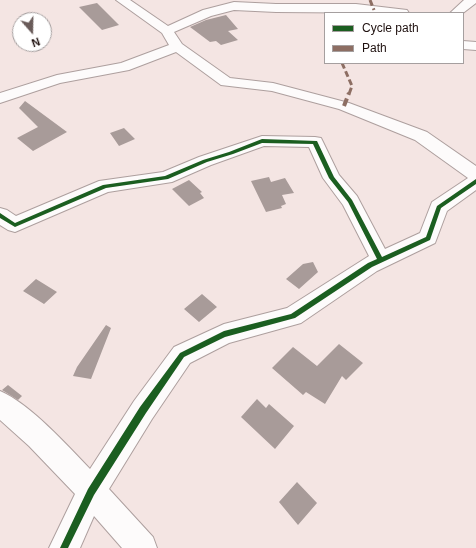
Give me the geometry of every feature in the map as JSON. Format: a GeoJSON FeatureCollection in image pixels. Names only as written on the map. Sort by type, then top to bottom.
{"type":"FeatureCollection","features":[{"type":"Feature","properties":{"kind":"street"},"geometry":{"type":"LineString","coordinates":[[122,0],[167,31],[178,47],[226,82],[273,87],[344,106],[421,136],[476,175]]}},
{"type":"Feature","properties":{"kind":"street"},"geometry":{"type":"LineString","coordinates":[[457,12],[472,0]]}},
{"type":"Feature","properties":{"kind":"street"},"geometry":{"type":"LineString","coordinates":[[167,31],[207,13],[234,6],[314,4],[394,12]]}},
{"type":"Feature","properties":{"kind":"street"},"geometry":{"type":"LineString","coordinates":[[464,45],[476,46]]}},
{"type":"Feature","properties":{"kind":"street"},"geometry":{"type":"LineString","coordinates":[[0,98],[56,79],[124,67],[178,47]]}},
{"type":"Feature","properties":{"kind":"street"},"geometry":{"type":"LineString","coordinates":[[0,215],[15,225],[105,186],[166,178],[205,161],[262,141],[315,142],[332,178],[346,193],[381,260]]}},
{"type":"Feature","properties":{"kind":"street"},"geometry":{"type":"LineString","coordinates":[[64,548],[91,492],[143,410],[182,355],[224,334],[294,316],[370,265],[428,238],[439,207],[476,181]]}},
{"type":"Feature","properties":{"kind":"street"},"geometry":{"type":"LineString","coordinates":[[0,404],[18,417],[58,455],[142,548]]}},
{"type":"Feature","properties":{"kind":"building"},"geometry":{"type":"Polygon","coordinates":[[[97,3],[119,25],[102,30],[79,7],[97,3]]]}},
{"type":"Feature","properties":{"kind":"building"},"geometry":{"type":"Polygon","coordinates":[[[226,15],[238,29],[228,31],[238,40],[221,45],[216,41],[210,42],[190,27],[206,20],[226,15]]]}},
{"type":"Feature","properties":{"kind":"building"},"geometry":{"type":"Polygon","coordinates":[[[25,101],[67,132],[33,151],[17,138],[38,127],[19,108],[25,101]]]}},
{"type":"Feature","properties":{"kind":"building"},"geometry":{"type":"Polygon","coordinates":[[[124,128],[135,139],[119,146],[110,133],[124,128]]]}},
{"type":"Feature","properties":{"kind":"building"},"geometry":{"type":"Polygon","coordinates":[[[269,177],[271,182],[285,178],[294,193],[282,195],[286,204],[281,206],[282,208],[266,212],[251,181],[269,177]]]}},
{"type":"Feature","properties":{"kind":"building"},"geometry":{"type":"Polygon","coordinates":[[[189,180],[202,192],[200,193],[204,198],[189,206],[172,189],[189,180]]]}},
{"type":"Feature","properties":{"kind":"building"},"geometry":{"type":"Polygon","coordinates":[[[313,262],[318,272],[299,289],[286,279],[303,264],[313,262]]]}},
{"type":"Feature","properties":{"kind":"building"},"geometry":{"type":"Polygon","coordinates":[[[36,279],[57,292],[44,304],[23,291],[36,279]]]}},
{"type":"Feature","properties":{"kind":"building"},"geometry":{"type":"Polygon","coordinates":[[[202,294],[217,307],[199,322],[184,309],[202,294]]]}},
{"type":"Feature","properties":{"kind":"building"},"geometry":{"type":"Polygon","coordinates":[[[106,325],[111,328],[91,379],[73,376],[77,367],[106,325]]]}},
{"type":"Feature","properties":{"kind":"building"},"geometry":{"type":"Polygon","coordinates":[[[339,344],[363,363],[346,380],[342,376],[325,404],[306,392],[303,395],[272,368],[293,347],[317,366],[339,344]]]}},
{"type":"Feature","properties":{"kind":"building"},"geometry":{"type":"Polygon","coordinates":[[[8,385],[22,396],[18,400],[2,390],[8,385]]]}},
{"type":"Feature","properties":{"kind":"building"},"geometry":{"type":"Polygon","coordinates":[[[257,399],[266,408],[269,404],[294,426],[275,449],[241,417],[257,399]]]}},
{"type":"Feature","properties":{"kind":"building"},"geometry":{"type":"Polygon","coordinates":[[[297,482],[317,503],[298,525],[279,502],[297,482]]]}},
{"type":"Feature","properties":{"kind":"marked path"},"geometry":{"type":"LineString","coordinates":[[370,0],[374,10]]}},
{"type":"Feature","properties":{"kind":"marked path"},"geometry":{"type":"LineString","coordinates":[[342,64],[352,86],[344,106]]}},
{"type":"Feature","properties":{"kind":"cycle path"},"geometry":{"type":"LineString","coordinates":[[0,215],[15,225],[105,186],[166,178],[205,161],[262,141],[315,142],[332,178],[350,201],[381,260]]}},
{"type":"Feature","properties":{"kind":"cycle path"},"geometry":{"type":"LineString","coordinates":[[64,548],[91,492],[143,410],[182,355],[224,334],[293,316],[370,265],[428,238],[439,207],[476,181]]}}]}
